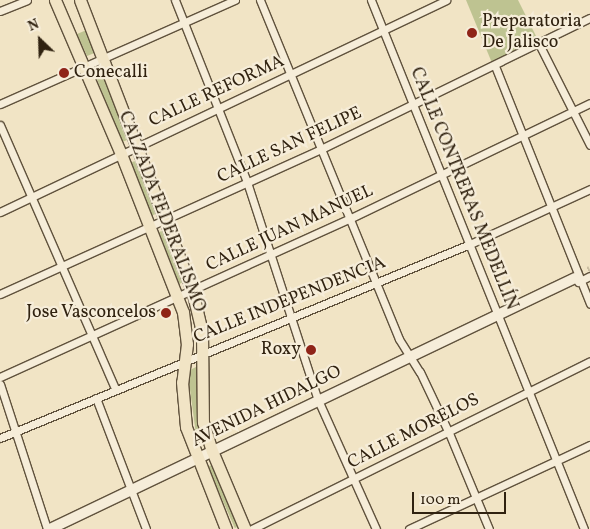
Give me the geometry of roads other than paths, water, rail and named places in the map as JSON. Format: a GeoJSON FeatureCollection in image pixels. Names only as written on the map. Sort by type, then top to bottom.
{"type":"FeatureCollection","features":[{"type":"Feature","properties":{"kind":"main road","name":"CALZADA FEDERALISMO"},"geometry":{"type":"LineString","coordinates":[[55,0],[121,154],[177,296],[186,327],[183,404],[196,458],[226,529]]}},
{"type":"Feature","properties":{"kind":"main road","name":"CALZADA FEDERALISMO"},"geometry":{"type":"LineString","coordinates":[[80,0],[199,312],[202,353],[203,422],[212,451],[245,529]]}},
{"type":"Feature","properties":{"kind":"main road","name":"AVENIDA HIDALGO"},"geometry":{"type":"LineString","coordinates":[[48,529],[409,356],[578,280]]}},
{"type":"Feature","properties":{"kind":"street"},"geometry":{"type":"LineString","coordinates":[[0,11],[27,0]]}},
{"type":"Feature","properties":{"kind":"street"},"geometry":{"type":"LineString","coordinates":[[174,0],[248,182],[318,400],[376,529]]}},
{"type":"Feature","properties":{"kind":"street"},"geometry":{"type":"LineString","coordinates":[[0,104],[234,0]]}},
{"type":"Feature","properties":{"kind":"street"},"geometry":{"type":"LineString","coordinates":[[260,0],[399,339],[449,433],[489,529]]}},
{"type":"Feature","properties":{"kind":"street","name":"CALLE CONTRERAS MEDELLÍN"},"geometry":{"type":"LineString","coordinates":[[371,0],[558,460],[584,529]]}},
{"type":"Feature","properties":{"kind":"street","name":"CALLE REFORMA"},"geometry":{"type":"LineString","coordinates":[[0,212],[446,0]]}},
{"type":"Feature","properties":{"kind":"street","name":"CALLE SAN FELIPE"},"geometry":{"type":"LineString","coordinates":[[0,294],[321,149],[495,66],[590,18]]}},
{"type":"Feature","properties":{"kind":"street"},"geometry":{"type":"LineString","coordinates":[[539,44],[590,145]]}},
{"type":"Feature","properties":{"kind":"street"},"geometry":{"type":"LineString","coordinates":[[495,66],[578,280],[590,304]]}},
{"type":"Feature","properties":{"kind":"street","name":"CALLE JUAN MANUEL"},"geometry":{"type":"LineString","coordinates":[[0,377],[351,218],[590,104]]}},
{"type":"Feature","properties":{"kind":"street"},"geometry":{"type":"LineString","coordinates":[[0,125],[116,390]]}},
{"type":"Feature","properties":{"kind":"street","name":"CALLE INDEPENDENCIA"},"geometry":{"type":"LineString","coordinates":[[0,438],[185,360],[470,244],[590,189]]}},
{"type":"Feature","properties":{"kind":"street","name":"AVENIDA HIDALGO"},"geometry":{"type":"LineString","coordinates":[[578,280],[590,276]]}},
{"type":"Feature","properties":{"kind":"street","name":"CALLE MORELOS"},"geometry":{"type":"LineString","coordinates":[[252,529],[449,433],[528,389],[590,361]]}},
{"type":"Feature","properties":{"kind":"street"},"geometry":{"type":"LineString","coordinates":[[0,384],[48,529]]}},
{"type":"Feature","properties":{"kind":"street"},"geometry":{"type":"LineString","coordinates":[[96,398],[146,529]]}},
{"type":"Feature","properties":{"kind":"street"},"geometry":{"type":"LineString","coordinates":[[409,529],[590,445]]}},
{"type":"Feature","properties":{"kind":"tunnel"},"geometry":{"type":"LineString","coordinates":[[575,278],[590,271]]}},
{"type":"Feature","properties":{"kind":"place","name":"Preparatoria De Jalisco"},"geometry":{"type":"Point","coordinates":[472,33]}},
{"type":"Feature","properties":{"kind":"place","name":"Conecalli"},"geometry":{"type":"Point","coordinates":[64,73]}},
{"type":"Feature","properties":{"kind":"place","name":"Jose Vasconcelos"},"geometry":{"type":"Point","coordinates":[166,313]}},
{"type":"Feature","properties":{"kind":"place","name":"Roxy"},"geometry":{"type":"Point","coordinates":[311,350]}}]}
